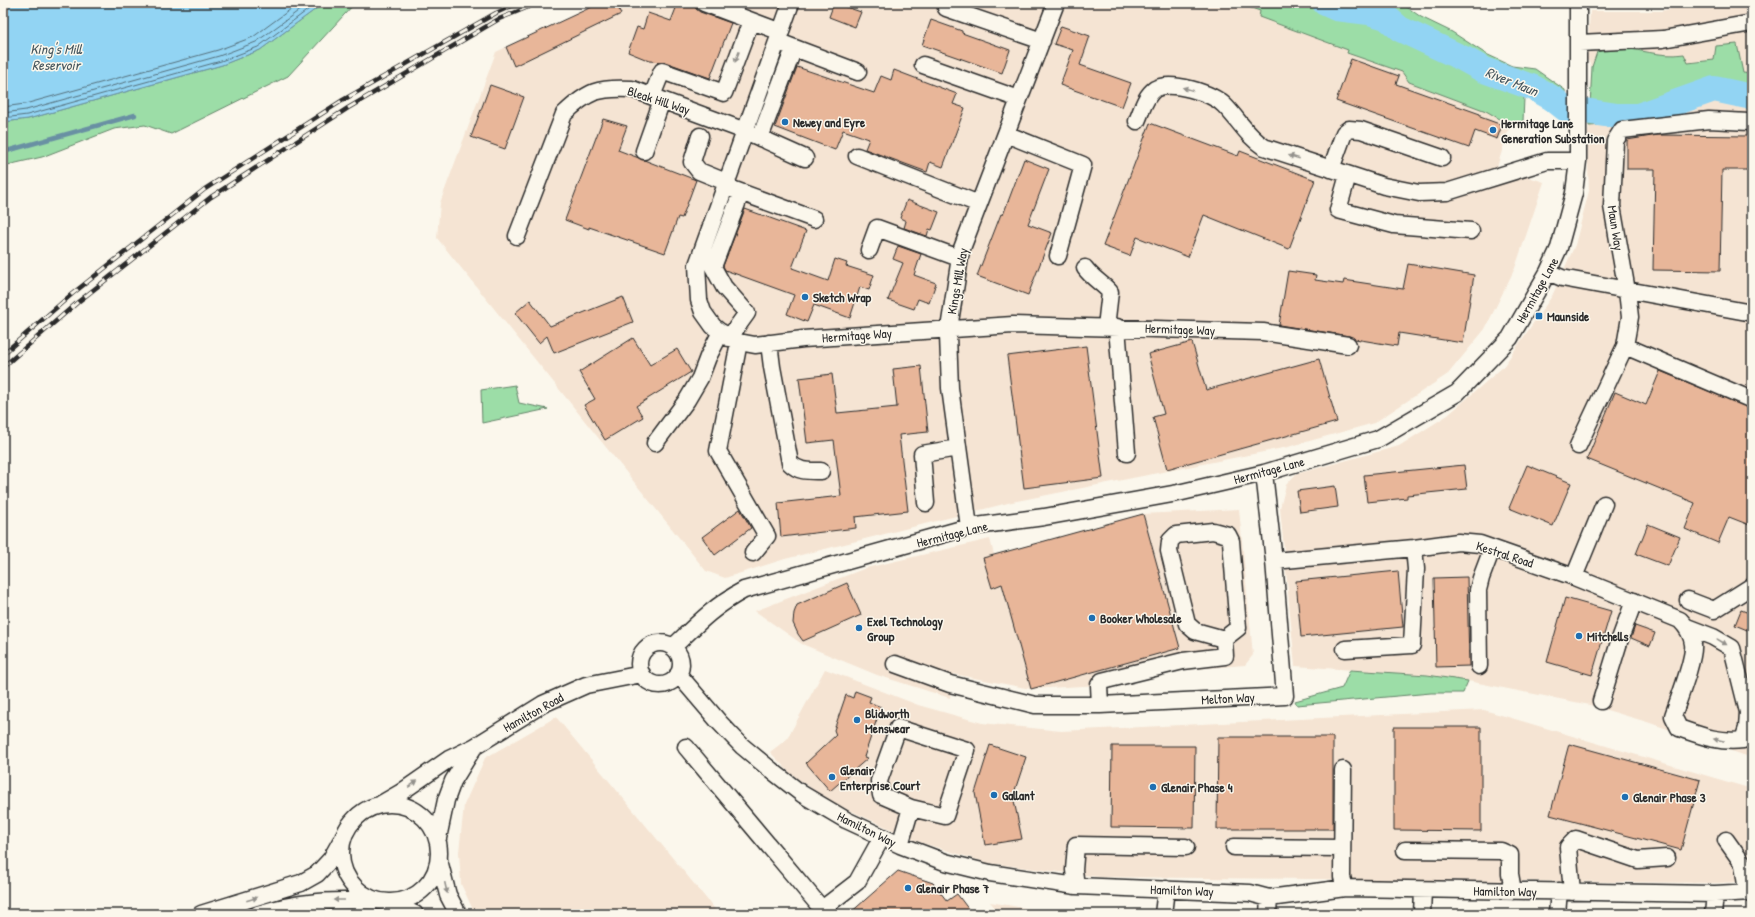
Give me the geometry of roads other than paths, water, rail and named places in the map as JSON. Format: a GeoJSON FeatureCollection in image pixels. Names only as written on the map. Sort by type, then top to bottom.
{"type":"FeatureCollection","features":[{"type":"Feature","properties":{"kind":"street"},"geometry":{"type":"LineString","coordinates":[[704,3],[751,21],[779,37],[794,48],[858,72]]}},
{"type":"Feature","properties":{"kind":"street"},"geometry":{"type":"LineString","coordinates":[[730,338],[713,326],[704,312],[699,300],[697,265],[791,3]]}},
{"type":"Feature","properties":{"kind":"street","name":"Kings Mill Way"},"geometry":{"type":"LineString","coordinates":[[969,527],[950,388],[949,329],[960,251],[1056,3]]}},
{"type":"Feature","properties":{"kind":"street","name":"Hermitage Lane"},"geometry":{"type":"LineString","coordinates":[[673,647],[702,618],[723,601],[744,590],[969,527],[1044,517],[1170,494],[1264,473],[1378,439],[1457,393],[1510,338],[1548,272],[1559,248],[1574,193],[1578,161],[1578,3]]}},
{"type":"Feature","properties":{"kind":"street"},"geometry":{"type":"LineString","coordinates":[[946,8],[1042,41]]}},
{"type":"Feature","properties":{"kind":"street"},"geometry":{"type":"LineString","coordinates":[[644,151],[662,71],[724,93],[751,21]]}},
{"type":"Feature","properties":{"kind":"street"},"geometry":{"type":"LineString","coordinates":[[1579,43],[1663,39],[1752,23]]}},
{"type":"Feature","properties":{"kind":"street"},"geometry":{"type":"LineString","coordinates":[[760,138],[794,48]]}},
{"type":"Feature","properties":{"kind":"street"},"geometry":{"type":"LineString","coordinates":[[923,65],[1019,99]]}},
{"type":"Feature","properties":{"kind":"street"},"geometry":{"type":"LineString","coordinates":[[1137,121],[1147,97],[1156,89],[1169,86],[1187,88],[1223,104],[1252,139],[1264,147],[1384,186],[1419,192],[1446,192],[1547,161],[1578,161]]}},
{"type":"Feature","properties":{"kind":"street","name":"Bleak Hill Way"},"geometry":{"type":"LineString","coordinates":[[517,236],[564,114],[580,99],[596,90],[613,88],[632,89],[745,131],[806,158]]}},
{"type":"Feature","properties":{"kind":"street","name":"Maun Way"},"geometry":{"type":"LineString","coordinates":[[1578,446],[1625,346],[1630,317],[1627,291],[1612,206],[1615,141],[1622,130],[1709,120],[1752,123]]}},
{"type":"Feature","properties":{"kind":"street"},"geometry":{"type":"LineString","coordinates":[[1331,170],[1344,133],[1349,129],[1361,130],[1442,158]]}},
{"type":"Feature","properties":{"kind":"street"},"geometry":{"type":"LineString","coordinates":[[1006,134],[1083,164],[1058,256]]}},
{"type":"Feature","properties":{"kind":"street"},"geometry":{"type":"LineString","coordinates":[[700,136],[692,162],[699,171],[741,193],[814,219]]}},
{"type":"Feature","properties":{"kind":"street"},"geometry":{"type":"LineString","coordinates":[[857,156],[979,204]]}},
{"type":"Feature","properties":{"kind":"street"},"geometry":{"type":"LineString","coordinates":[[1348,175],[1338,210],[1394,225],[1471,231]]}},
{"type":"Feature","properties":{"kind":"street"},"geometry":{"type":"LineString","coordinates":[[741,193],[713,267],[724,287],[747,313],[730,338],[718,451],[767,536],[753,553]]}},
{"type":"Feature","properties":{"kind":"street"},"geometry":{"type":"LineString","coordinates":[[869,250],[876,228],[959,258]]}},
{"type":"Feature","properties":{"kind":"street"},"geometry":{"type":"LineString","coordinates":[[703,247],[719,252]]}},
{"type":"Feature","properties":{"kind":"street"},"geometry":{"type":"LineString","coordinates":[[1085,268],[1090,275],[1105,286],[1110,292],[1112,327],[1127,453]]}},
{"type":"Feature","properties":{"kind":"street"},"geometry":{"type":"LineString","coordinates":[[1548,272],[1562,278],[1752,313]]}},
{"type":"Feature","properties":{"kind":"street","name":"Hermitage Way"},"geometry":{"type":"LineString","coordinates":[[730,338],[755,345],[803,339],[1013,325],[1263,332],[1348,345]]}},
{"type":"Feature","properties":{"kind":"street"},"geometry":{"type":"LineString","coordinates":[[655,443],[700,378],[714,344],[730,338]]}},
{"type":"Feature","properties":{"kind":"street"},"geometry":{"type":"LineString","coordinates":[[769,343],[790,463],[795,468],[802,471],[821,471]]}},
{"type":"Feature","properties":{"kind":"street"},"geometry":{"type":"LineString","coordinates":[[1625,346],[1752,400]]}},
{"type":"Feature","properties":{"kind":"street"},"geometry":{"type":"LineString","coordinates":[[926,503],[922,454],[958,448]]}},
{"type":"Feature","properties":{"kind":"street","name":"Melton Way"},"geometry":{"type":"LineString","coordinates":[[895,664],[950,684],[1035,705],[1100,705],[1285,696],[1274,561],[1264,473]]}},
{"type":"Feature","properties":{"kind":"street"},"geometry":{"type":"LineString","coordinates":[[1574,577],[1604,504]]}},
{"type":"Feature","properties":{"kind":"street"},"geometry":{"type":"LineString","coordinates":[[1212,531],[1228,535],[1231,541],[1238,628],[1224,640],[1195,631],[1187,624],[1169,551],[1170,541],[1176,535],[1212,531]]}},
{"type":"Feature","properties":{"kind":"street","name":"Kestral Road"},"geometry":{"type":"LineString","coordinates":[[1274,561],[1414,548],[1458,542],[1480,544],[1574,577],[1634,601],[1713,636],[1732,648],[1748,712],[1747,728],[1743,740],[1727,742],[1679,728],[1673,716],[1690,664],[1694,644],[1683,623]]}},
{"type":"Feature","properties":{"kind":"street"},"geometry":{"type":"LineString","coordinates":[[1345,649],[1412,645],[1416,569],[1414,548]]}},
{"type":"Feature","properties":{"kind":"street"},"geometry":{"type":"LineString","coordinates":[[1479,666],[1478,590],[1492,548]]}},
{"type":"Feature","properties":{"kind":"street"},"geometry":{"type":"LineString","coordinates":[[1683,623],[1689,596],[1714,610],[1752,586]]}},
{"type":"Feature","properties":{"kind":"street"},"geometry":{"type":"LineString","coordinates":[[1601,701],[1620,639],[1634,601]]}},
{"type":"Feature","properties":{"kind":"street"},"geometry":{"type":"LineString","coordinates":[[1100,705],[1098,685],[1102,681],[1183,661],[1225,656],[1224,640]]}},
{"type":"Feature","properties":{"kind":"street"},"geometry":{"type":"LineString","coordinates":[[655,643],[664,643],[673,647],[681,658],[682,666],[678,674],[668,684],[660,685],[647,681],[642,674],[640,659],[643,652],[655,643]]}},
{"type":"Feature","properties":{"kind":"street","name":"Hamilton Road"},"geometry":{"type":"LineString","coordinates":[[201,914],[301,883],[317,874],[331,859],[354,820],[366,810],[380,805],[449,759],[474,747],[543,704],[586,685],[642,674]]}},
{"type":"Feature","properties":{"kind":"street","name":"Hamilton Way"},"geometry":{"type":"LineString","coordinates":[[678,674],[719,722],[742,746],[802,794],[846,820],[900,845],[945,862],[990,874],[1076,886],[1250,893],[1269,898],[1345,888],[1715,894],[1750,892]]}},
{"type":"Feature","properties":{"kind":"street"},"geometry":{"type":"LineString","coordinates":[[898,728],[966,750],[946,816],[911,808],[881,795],[879,781],[898,728]]}},
{"type":"Feature","properties":{"kind":"street","name":"Hamilton Road"},"geometry":{"type":"LineString","coordinates":[[258,914],[303,902],[334,900],[383,902],[408,899],[425,888],[434,875],[440,860],[438,838],[446,800],[453,781],[474,747]]}},
{"type":"Feature","properties":{"kind":"street"},"geometry":{"type":"LineString","coordinates":[[686,747],[822,909],[857,882],[882,837]]}},
{"type":"Feature","properties":{"kind":"street"},"geometry":{"type":"LineString","coordinates":[[1343,770],[1341,848],[1342,877],[1345,888]]}},
{"type":"Feature","properties":{"kind":"street","name":"Hamilton Road"},"geometry":{"type":"LineString","coordinates":[[380,805],[400,804],[419,813],[427,820],[438,838]]}},
{"type":"Feature","properties":{"kind":"street"},"geometry":{"type":"LineString","coordinates":[[900,845],[911,808]]}},
{"type":"Feature","properties":{"kind":"street","name":"Hamilton Road"},"geometry":{"type":"LineString","coordinates":[[344,837],[341,857],[347,876],[360,892],[383,902]]}},
{"type":"Feature","properties":{"kind":"street"},"geometry":{"type":"LineString","coordinates":[[1557,914],[1565,892],[1568,847],[1576,839],[1638,860],[1667,858]]}},
{"type":"Feature","properties":{"kind":"street"},"geometry":{"type":"LineString","coordinates":[[1726,840],[1747,860],[1750,892]]}},
{"type":"Feature","properties":{"kind":"street"},"geometry":{"type":"LineString","coordinates":[[1076,886],[1074,870],[1076,845],[1186,847]]}},
{"type":"Feature","properties":{"kind":"street"},"geometry":{"type":"LineString","coordinates":[[1234,847],[1341,848]]}},
{"type":"Feature","properties":{"kind":"street"},"geometry":{"type":"LineString","coordinates":[[1404,850],[1501,851],[1510,855],[1510,874],[1513,891]]}},
{"type":"Feature","properties":{"kind":"street"},"geometry":{"type":"LineString","coordinates":[[440,860],[448,895],[458,914]]}},
{"type":"Feature","properties":{"kind":"street"},"geometry":{"type":"LineString","coordinates":[[1163,914],[1166,889]]}},
{"type":"Feature","properties":{"kind":"street"},"geometry":{"type":"LineString","coordinates":[[1422,914],[1423,890]]}},
{"type":"Feature","properties":{"kind":"street"},"geometry":{"type":"LineString","coordinates":[[1713,914],[1715,894]]}},
{"type":"Feature","properties":{"kind":"street"},"geometry":{"type":"LineString","coordinates":[[1268,914],[1269,898]]}},
{"type":"Feature","properties":{"kind":"street"},"geometry":{"type":"LineString","coordinates":[[383,902],[415,914]]}},
{"type":"Feature","properties":{"kind":"water","name":"King's Mill Reservoir"},"geometry":{"type":"Polygon","coordinates":[[[3,3],[324,3],[260,50],[222,65],[28,119],[3,122],[3,3]]]}},
{"type":"Feature","properties":{"kind":"waterway","name":"River Maun"},"geometry":{"type":"LineString","coordinates":[[1325,3],[1336,8],[1369,12],[1386,17],[1400,29],[1484,70],[1534,88],[1552,98],[1566,109],[1617,116],[1638,116],[1714,89],[1752,97]]}},
{"type":"Feature","properties":{"kind":"waterway"},"geometry":{"type":"LineString","coordinates":[[3,152],[135,115]]}},
{"type":"Feature","properties":{"kind":"railway"},"geometry":{"type":"LineString","coordinates":[[3,354],[72,294],[205,189],[343,100],[496,13],[518,3]]}},
{"type":"Feature","properties":{"kind":"railway"},"geometry":{"type":"LineString","coordinates":[[3,367],[78,302],[211,197],[348,108],[499,19],[538,3]]}},
{"type":"Feature","properties":{"kind":"place","name":"Newey and Eyre"},"geometry":{"type":"Point","coordinates":[785,122]}},
{"type":"Feature","properties":{"kind":"place","name":"Hermitage Lane Generation Substation"},"geometry":{"type":"Point","coordinates":[1493,130]}},
{"type":"Feature","properties":{"kind":"place","name":"Sketch Wrap"},"geometry":{"type":"Point","coordinates":[805,297]}},
{"type":"Feature","properties":{"kind":"place","name":"Maunside"},"geometry":{"type":"Point","coordinates":[1539,316]}},
{"type":"Feature","properties":{"kind":"place","name":"Booker Wholesale"},"geometry":{"type":"Point","coordinates":[1092,618]}},
{"type":"Feature","properties":{"kind":"place","name":"Exel Technology Group"},"geometry":{"type":"Point","coordinates":[859,628]}},
{"type":"Feature","properties":{"kind":"place","name":"Mitchells"},"geometry":{"type":"Point","coordinates":[1579,636]}},
{"type":"Feature","properties":{"kind":"place","name":"Blidworth Menswear"},"geometry":{"type":"Point","coordinates":[857,720]}},
{"type":"Feature","properties":{"kind":"place","name":"Glenair Enterprise Court"},"geometry":{"type":"Point","coordinates":[832,777]}},
{"type":"Feature","properties":{"kind":"place","name":"Glenair Phase 4"},"geometry":{"type":"Point","coordinates":[1153,787]}},
{"type":"Feature","properties":{"kind":"place","name":"Gallant"},"geometry":{"type":"Point","coordinates":[994,795]}},
{"type":"Feature","properties":{"kind":"place","name":"Glenair Phase 3"},"geometry":{"type":"Point","coordinates":[1625,797]}},
{"type":"Feature","properties":{"kind":"place","name":"Glenair Phase 7"},"geometry":{"type":"Point","coordinates":[908,888]}}]}
